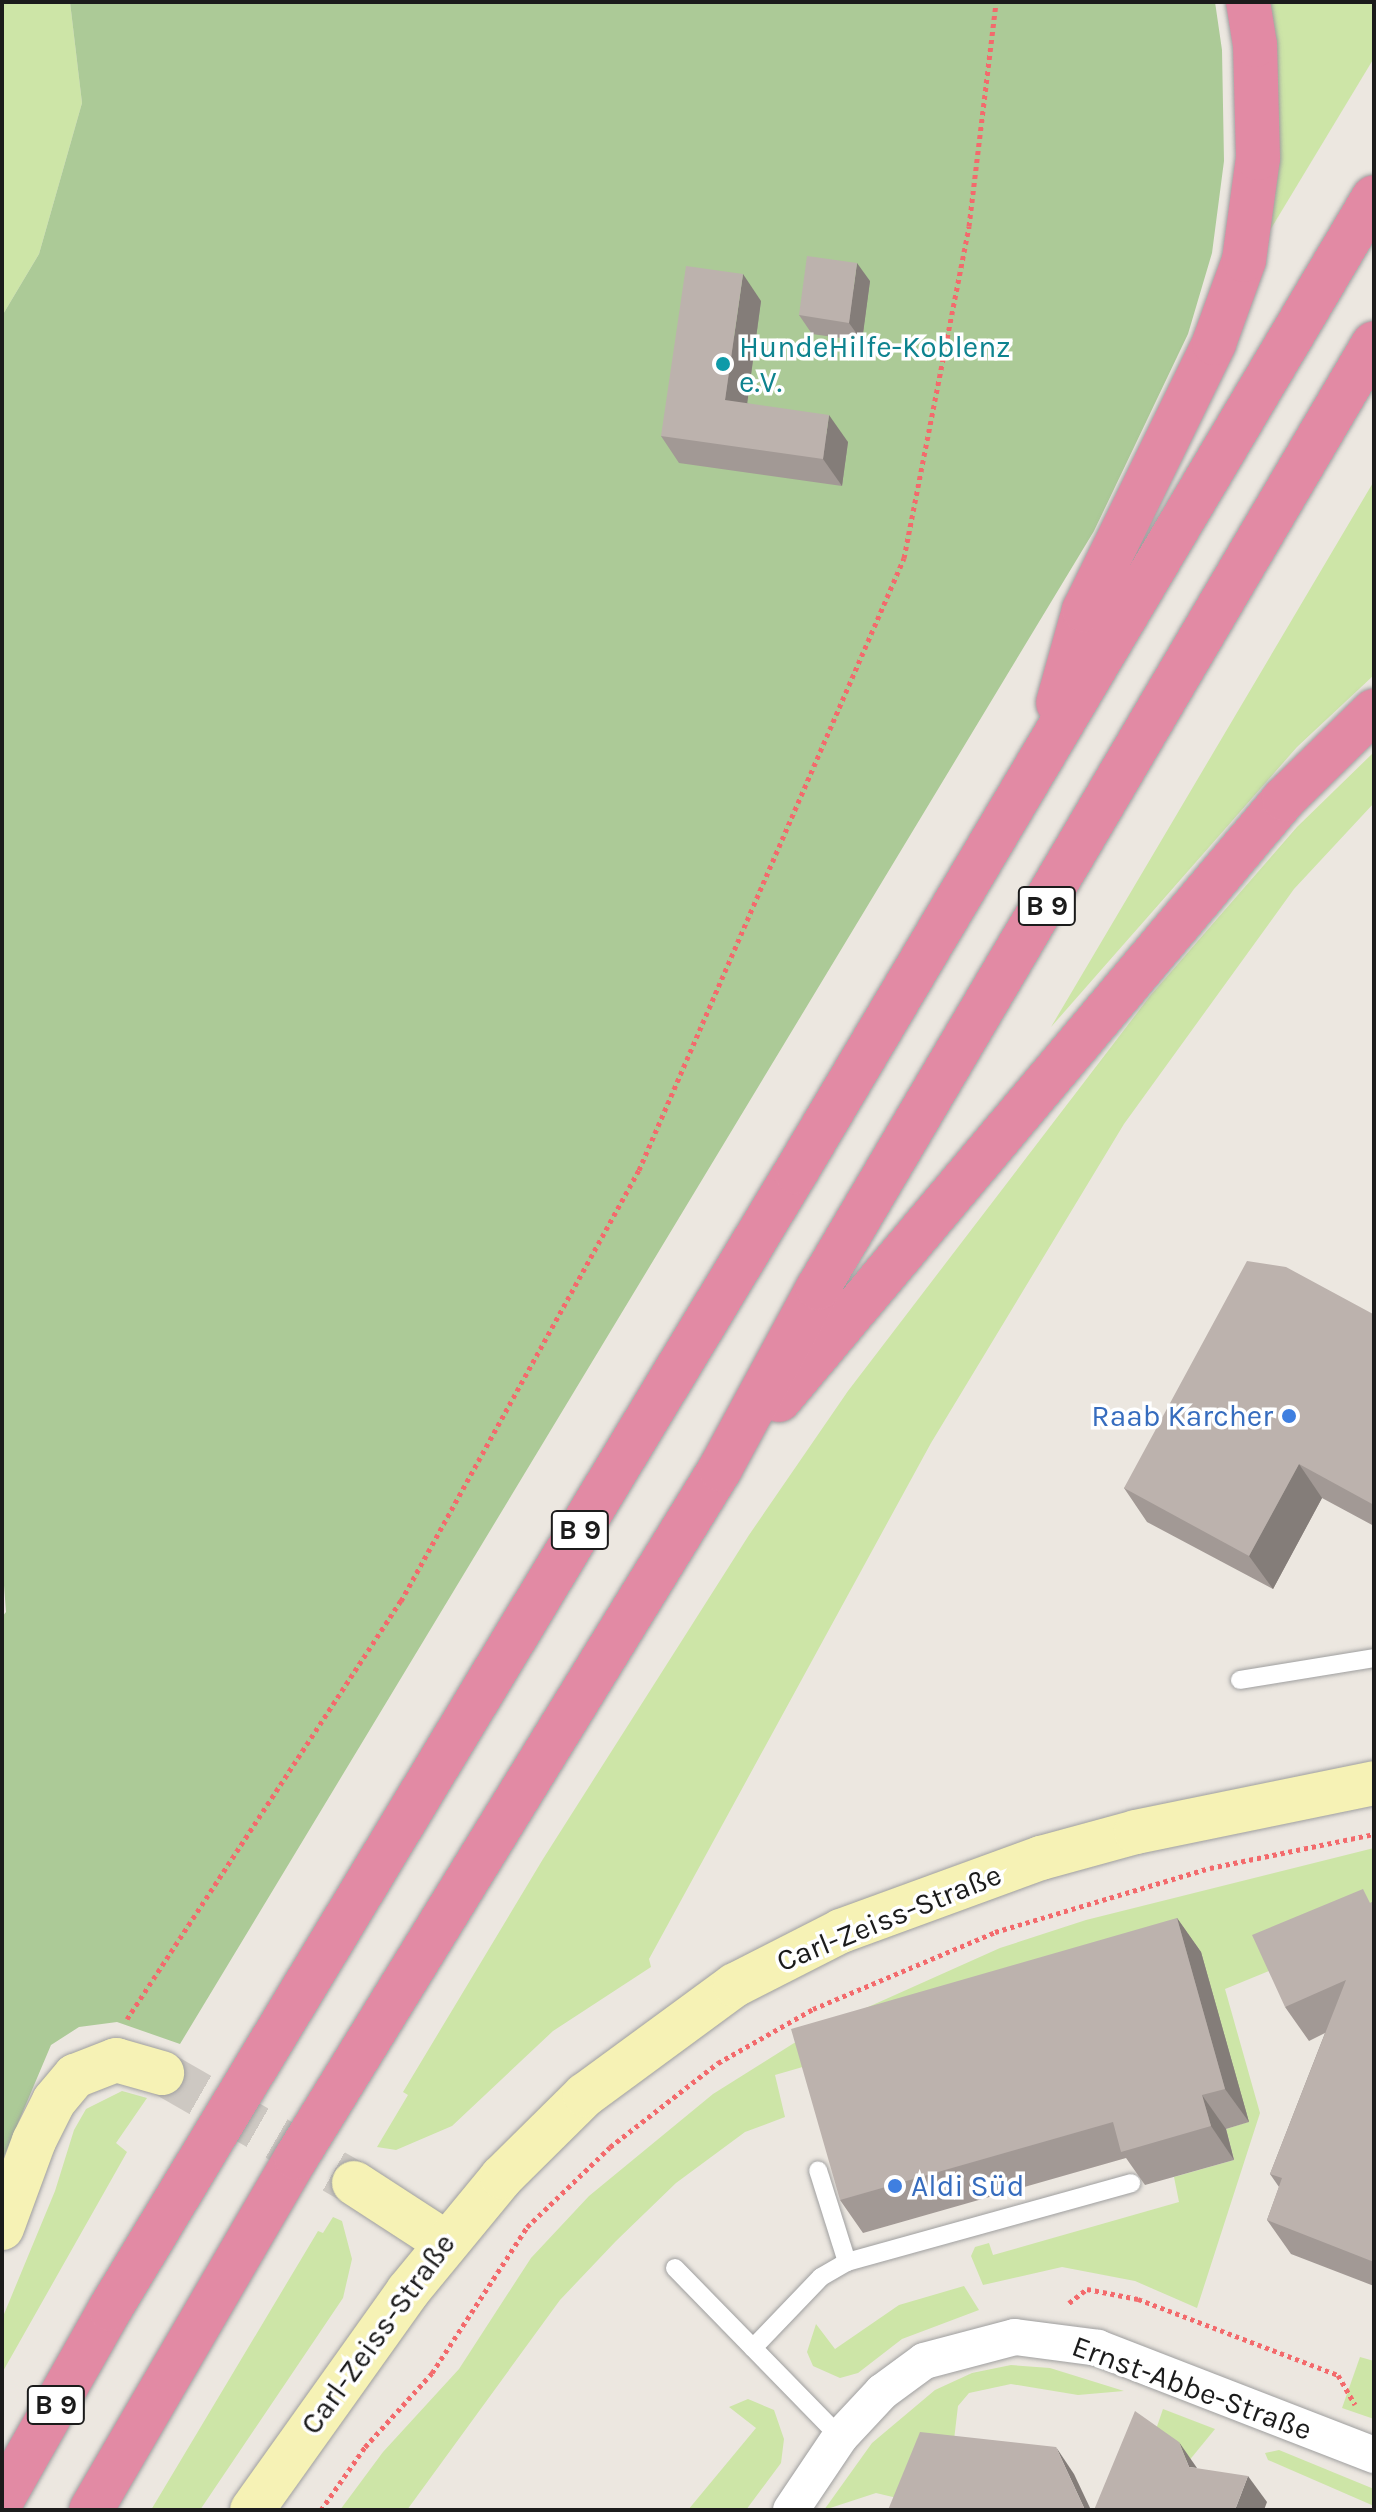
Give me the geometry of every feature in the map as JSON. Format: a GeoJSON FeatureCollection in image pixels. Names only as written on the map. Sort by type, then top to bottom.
{"type":"FeatureCollection","features":[{"type":"Feature","properties":{"kind":"highway"},"geometry":{"type":"LineString","coordinates":[[1047,749],[1084,610],[1214,343],[1244,260],[1258,158],[1248,2]]}},
{"type":"Feature","properties":{"kind":"highway","name":"B 9"},"geometry":{"type":"LineString","coordinates":[[2,2500],[110,2309],[1047,749],[1374,197]]}},
{"type":"Feature","properties":{"kind":"highway","name":"B 9"},"geometry":{"type":"LineString","coordinates":[[91,2510],[296,2158],[720,1469],[818,1288],[1374,343]]}},
{"type":"Feature","properties":{"kind":"highway"},"geometry":{"type":"LineString","coordinates":[[720,1469],[1263,823],[1374,711]]}},
{"type":"Feature","properties":{"kind":"main road","name":"Carl-Zeiss-Straße"},"geometry":{"type":"LineString","coordinates":[[252,2510],[445,2242],[585,2095],[680,2021],[788,1955],[935,1894],[1041,1858],[1151,1829],[1374,1783]]}},
{"type":"Feature","properties":{"kind":"main road"},"geometry":{"type":"LineString","coordinates":[[2,2228],[54,2101],[75,2076],[98,2063],[139,2063],[162,2073]]}},
{"type":"Feature","properties":{"kind":"main road"},"geometry":{"type":"LineString","coordinates":[[354,2183],[445,2242]]}},
{"type":"Feature","properties":{"kind":"street","name":"Ernst-Abbe-Straße"},"geometry":{"type":"LineString","coordinates":[[791,2510],[840,2437],[882,2392],[924,2361],[1015,2337],[1098,2348],[1374,2455]]}},
{"type":"Feature","properties":{"kind":"lane"},"geometry":{"type":"LineString","coordinates":[[1240,1680],[1374,1658]]}},
{"type":"Feature","properties":{"kind":"lane"},"geometry":{"type":"LineString","coordinates":[[818,2170],[847,2262]]}},
{"type":"Feature","properties":{"kind":"lane"},"geometry":{"type":"LineString","coordinates":[[753,2348],[821,2277],[847,2262],[1131,2183]]}},
{"type":"Feature","properties":{"kind":"lane"},"geometry":{"type":"LineString","coordinates":[[675,2268],[840,2437]]}},
{"type":"Feature","properties":{"kind":"path"},"geometry":{"type":"LineString","coordinates":[[98,2063],[401,1601],[645,1155],[904,558],[969,226],[996,2]]}},
{"type":"Feature","properties":{"kind":"path"},"geometry":{"type":"LineString","coordinates":[[321,2510],[365,2447],[432,2373],[527,2227],[610,2147],[718,2063],[813,2009],[995,1932],[1210,1868],[1374,1834]]}},
{"type":"Feature","properties":{"kind":"green space"},"geometry":{"type":"Polygon","coordinates":[[[2,2],[70,2],[82,103],[39,254],[2,316],[2,2]]]}},
{"type":"Feature","properties":{"kind":"green space"},"geometry":{"type":"Polygon","coordinates":[[[70,2],[1215,2],[1222,50],[1224,161],[1212,253],[1188,334],[1094,531],[180,2044],[117,2022],[79,2027],[51,2045],[2,2161],[2,1617],[6,1612],[2,1559],[2,316],[39,254],[82,103],[70,2]]]}},
{"type":"Feature","properties":{"kind":"green space"},"geometry":{"type":"Polygon","coordinates":[[[1262,2],[1374,2],[1374,58],[1266,237],[1262,2]]]}},
{"type":"Feature","properties":{"kind":"green space"},"geometry":{"type":"Polygon","coordinates":[[[1374,481],[1374,675],[1297,747],[1051,1027],[1374,481]]]}},
{"type":"Feature","properties":{"kind":"green space"},"geometry":{"type":"Polygon","coordinates":[[[1374,752],[1374,803],[1294,889],[1124,1124],[931,1443],[649,1959],[651,1967],[553,2031],[452,2126],[396,2150],[377,2147],[408,2095],[403,2092],[543,1859],[749,1535],[848,1391],[1150,996],[1297,827],[1374,752]]]}},
{"type":"Feature","properties":{"kind":"green space"},"geometry":{"type":"Polygon","coordinates":[[[1374,1848],[1374,1928],[1225,1989],[1260,2113],[1197,2308],[1135,2281],[1062,2267],[983,2285],[971,2256],[975,2247],[989,2243],[993,2255],[1179,2202],[1174,2177],[1234,2160],[1226,2129],[1248,2122],[1200,1952],[775,2075],[785,2117],[745,2132],[676,2183],[616,2241],[560,2300],[407,2510],[340,2510],[383,2452],[459,2369],[531,2258],[589,2196],[713,2094],[810,2033],[1000,1948],[1086,1920],[1374,1848]]]}},
{"type":"Feature","properties":{"kind":"green space"},"geometry":{"type":"Polygon","coordinates":[[[122,2091],[147,2098],[116,2143],[127,2152],[2,2373],[2,2319],[55,2191],[74,2130],[86,2109],[122,2091]]]}},
{"type":"Feature","properties":{"kind":"green space"},"geometry":{"type":"Polygon","coordinates":[[[333,2217],[342,2221],[352,2259],[343,2298],[200,2510],[151,2510],[318,2231],[323,2233],[333,2217]]]}},
{"type":"Feature","properties":{"kind":"green space"},"geometry":{"type":"Polygon","coordinates":[[[964,2286],[979,2310],[902,2339],[858,2373],[840,2378],[813,2366],[807,2352],[816,2324],[835,2349],[899,2305],[964,2286]]]}},
{"type":"Feature","properties":{"kind":"green space"},"geometry":{"type":"Polygon","coordinates":[[[1360,2357],[1374,2361],[1374,2419],[1342,2408],[1360,2357]]]}},
{"type":"Feature","properties":{"kind":"green space"},"geometry":{"type":"Polygon","coordinates":[[[1011,2365],[1050,2368],[1124,2391],[1078,2395],[1011,2384],[969,2393],[958,2406],[952,2457],[918,2503],[876,2493],[824,2510],[872,2443],[935,2390],[972,2373],[1011,2365]]]}},
{"type":"Feature","properties":{"kind":"green space"},"geometry":{"type":"Polygon","coordinates":[[[748,2399],[774,2410],[784,2439],[781,2463],[746,2510],[688,2510],[756,2428],[729,2407],[748,2399]]]}},
{"type":"Feature","properties":{"kind":"green space"},"geometry":{"type":"Polygon","coordinates":[[[1163,2409],[1215,2429],[1188,2462],[1153,2438],[1163,2409]]]}},
{"type":"Feature","properties":{"kind":"green space"},"geometry":{"type":"Polygon","coordinates":[[[1279,2450],[1374,2489],[1374,2506],[1268,2460],[1265,2453],[1279,2450]]]}},
{"type":"Feature","properties":{"kind":"building"},"geometry":{"type":"Polygon","coordinates":[[[807,256],[857,263],[849,323],[799,315],[807,256]]]}},
{"type":"Feature","properties":{"kind":"building"},"geometry":{"type":"Polygon","coordinates":[[[686,266],[743,274],[725,400],[829,415],[823,459],[661,436],[686,266]]]}},
{"type":"Feature","properties":{"kind":"building","name":"Raab Karcher"},"geometry":{"type":"Polygon","coordinates":[[[1247,1261],[1286,1267],[1373,1314],[1374,1311],[1374,1505],[1299,1464],[1249,1556],[1124,1488],[1247,1261]]]}},
{"type":"Feature","properties":{"kind":"building"},"geometry":{"type":"Polygon","coordinates":[[[1363,1889],[1370,1903],[1374,1901],[1374,2262],[1267,2220],[1282,2178],[1270,2174],[1346,1980],[1285,2007],[1252,1935],[1363,1889]]]}},
{"type":"Feature","properties":{"kind":"building"},"geometry":{"type":"Polygon","coordinates":[[[1177,1918],[1225,2089],[1202,2095],[1211,2126],[1121,2152],[1113,2122],[840,2200],[791,2029],[1177,1918]]]}},
{"type":"Feature","properties":{"kind":"building"},"geometry":{"type":"Polygon","coordinates":[[[1135,2411],[1179,2442],[1189,2467],[1248,2476],[1235,2510],[1094,2510],[1135,2411]]]}},
{"type":"Feature","properties":{"kind":"building"},"geometry":{"type":"Polygon","coordinates":[[[920,2432],[1056,2447],[1085,2510],[888,2510],[920,2432]]]}},
{"type":"Feature","properties":{"kind":"tunnel"},"geometry":{"type":"LineString","coordinates":[[162,2073],[354,2183]]}},
{"type":"Feature","properties":{"kind":"place","name":"HundeHilfe-Koblenz e.V."},"geometry":{"type":"Point","coordinates":[723,364]}},
{"type":"Feature","properties":{"kind":"place","name":"Raab Karcher"},"geometry":{"type":"Point","coordinates":[1289,1416]}},
{"type":"Feature","properties":{"kind":"place","name":"Aldi Süd"},"geometry":{"type":"Point","coordinates":[895,2186]}}]}
